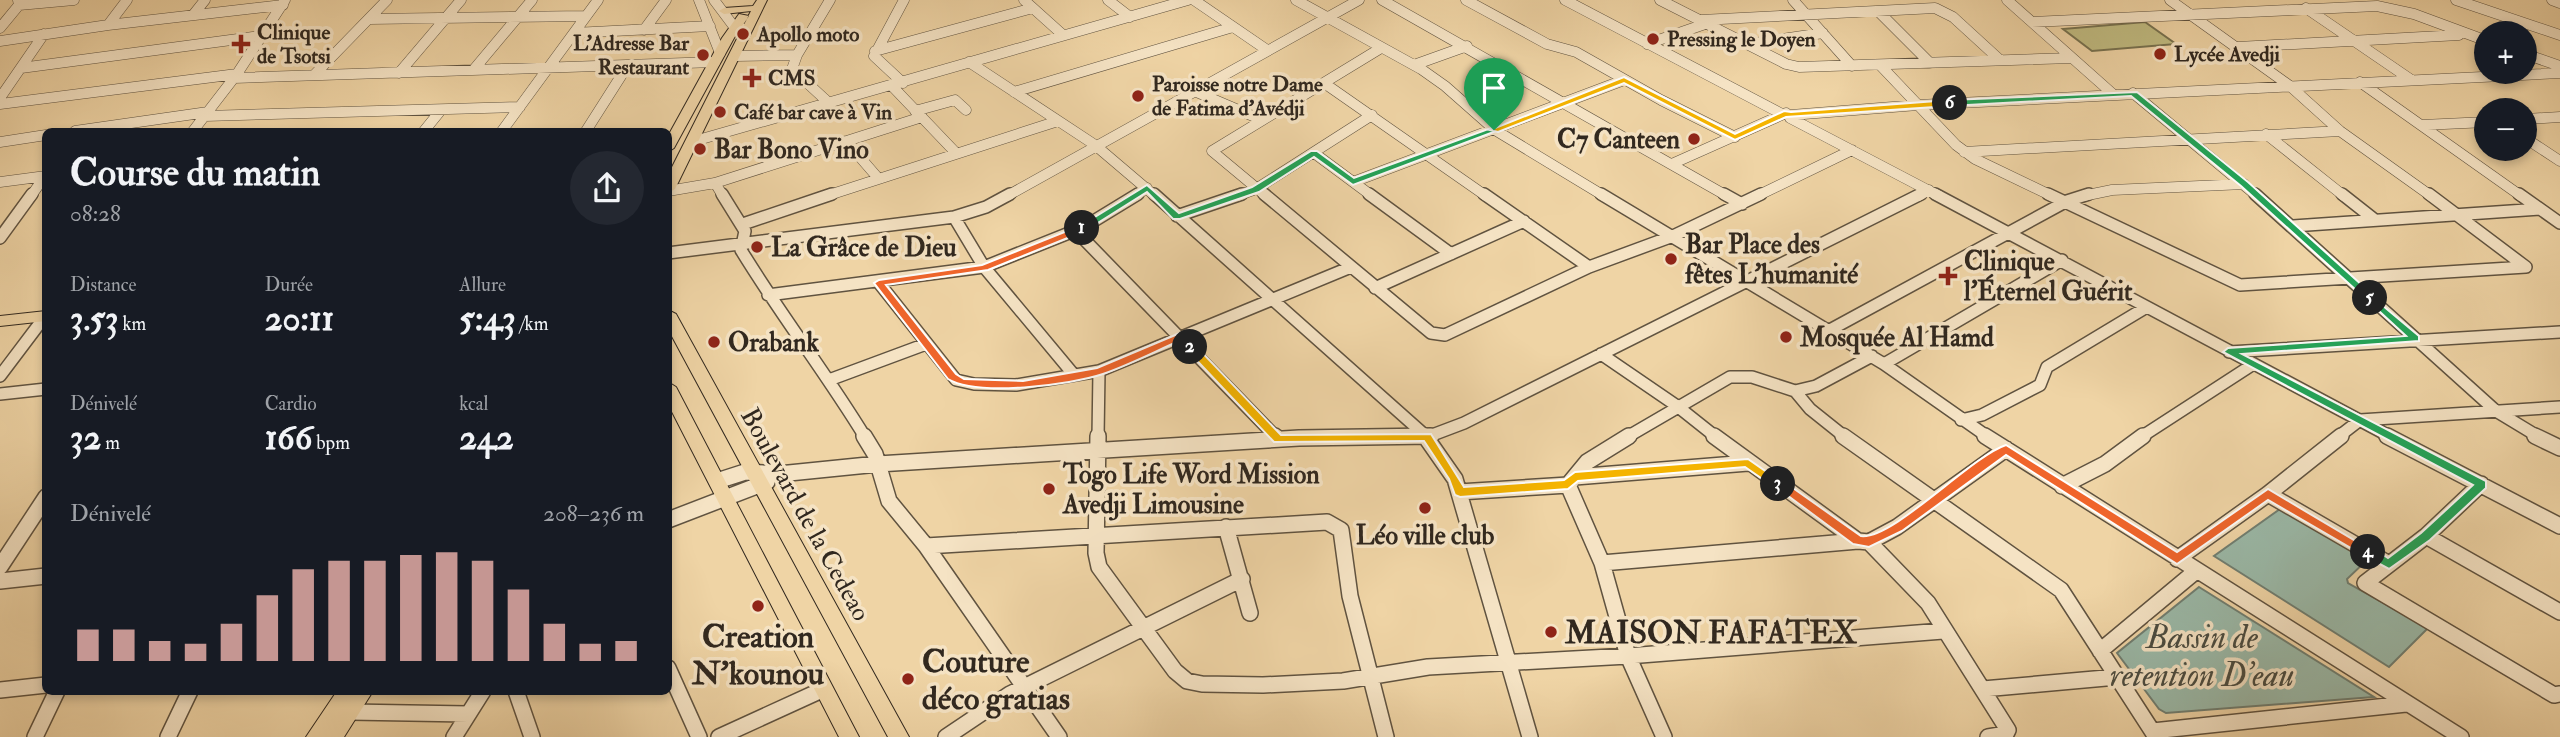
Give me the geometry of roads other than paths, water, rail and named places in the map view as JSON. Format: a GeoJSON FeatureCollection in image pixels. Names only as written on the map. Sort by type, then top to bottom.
{"type":"FeatureCollection","features":[{"type":"Feature","properties":{"kind":"main road"},"geometry":{"type":"LineString","coordinates":[[672,141],[718,58],[762,0]]}},
{"type":"Feature","properties":{"kind":"main road"},"geometry":{"type":"LineString","coordinates":[[724,11],[752,4]]}},
{"type":"Feature","properties":{"kind":"main road"},"geometry":{"type":"LineString","coordinates":[[672,182],[736,56],[737,34],[752,4]]}},
{"type":"Feature","properties":{"kind":"main road"},"geometry":{"type":"LineString","coordinates":[[0,321],[42,321]]}},
{"type":"Feature","properties":{"kind":"main road"},"geometry":{"type":"LineString","coordinates":[[0,328],[42,321]]}},
{"type":"Feature","properties":{"kind":"main road","name":"Boulevard de la Cedeao"},"geometry":{"type":"LineString","coordinates":[[672,321],[899,737]]}},
{"type":"Feature","properties":{"kind":"main road"},"geometry":{"type":"LineString","coordinates":[[672,395],[849,737]]}},
{"type":"Feature","properties":{"kind":"main road"},"geometry":{"type":"LineString","coordinates":[[316,737],[349,702]]}},
{"type":"Feature","properties":{"kind":"main road"},"geometry":{"type":"LineString","coordinates":[[333,737],[349,702]]}},
{"type":"Feature","properties":{"kind":"street"},"geometry":{"type":"LineString","coordinates":[[0,28],[19,3],[74,0]]}},
{"type":"Feature","properties":{"kind":"street"},"geometry":{"type":"LineString","coordinates":[[107,25],[127,0]]}},
{"type":"Feature","properties":{"kind":"street"},"geometry":{"type":"LineString","coordinates":[[193,15],[205,0]]}},
{"type":"Feature","properties":{"kind":"street"},"geometry":{"type":"LineString","coordinates":[[314,75],[387,0]]}},
{"type":"Feature","properties":{"kind":"street"},"geometry":{"type":"LineString","coordinates":[[399,73],[461,0]]}},
{"type":"Feature","properties":{"kind":"street"},"geometry":{"type":"LineString","coordinates":[[475,68],[532,0]]}},
{"type":"Feature","properties":{"kind":"street"},"geometry":{"type":"LineString","coordinates":[[504,128],[598,0]]}},
{"type":"Feature","properties":{"kind":"street"},"geometry":{"type":"LineString","coordinates":[[644,30],[666,0]]}},
{"type":"Feature","properties":{"kind":"street"},"geometry":{"type":"LineString","coordinates":[[0,104],[236,76],[628,65],[718,58],[712,30],[699,0]]}},
{"type":"Feature","properties":{"kind":"street"},"geometry":{"type":"LineString","coordinates":[[713,0],[724,11],[737,34]]}},
{"type":"Feature","properties":{"kind":"street"},"geometry":{"type":"LineString","coordinates":[[829,103],[792,69],[797,55],[830,0]]}},
{"type":"Feature","properties":{"kind":"street"},"geometry":{"type":"LineString","coordinates":[[903,83],[874,59],[875,51],[904,0]]}},
{"type":"Feature","properties":{"kind":"street"},"geometry":{"type":"LineString","coordinates":[[1024,0],[1063,35]]}},
{"type":"Feature","properties":{"kind":"street"},"geometry":{"type":"LineString","coordinates":[[1108,0],[1130,17]]}},
{"type":"Feature","properties":{"kind":"street"},"geometry":{"type":"LineString","coordinates":[[691,142],[1188,0]]}},
{"type":"Feature","properties":{"kind":"street"},"geometry":{"type":"LineString","coordinates":[[1194,0],[1267,50]]}},
{"type":"Feature","properties":{"kind":"street"},"geometry":{"type":"LineString","coordinates":[[1296,0],[1324,18],[1414,65],[1446,86],[1494,130],[1872,356],[1961,420],[2062,486],[2461,737]]}},
{"type":"Feature","properties":{"kind":"street"},"geometry":{"type":"LineString","coordinates":[[672,252],[954,217],[1003,200],[1095,145],[1359,0]]}},
{"type":"Feature","properties":{"kind":"street"},"geometry":{"type":"LineString","coordinates":[[1382,0],[1674,163],[1742,204]]}},
{"type":"Feature","properties":{"kind":"street"},"geometry":{"type":"LineString","coordinates":[[1466,0],[1547,44],[1576,52],[1735,137]]}},
{"type":"Feature","properties":{"kind":"street"},"geometry":{"type":"LineString","coordinates":[[1565,0],[2011,233],[2252,365],[2560,526]]}},
{"type":"Feature","properties":{"kind":"street"},"geometry":{"type":"LineString","coordinates":[[1660,0],[1793,66],[2072,58]]}},
{"type":"Feature","properties":{"kind":"street"},"geometry":{"type":"LineString","coordinates":[[1793,0],[1852,66]]}},
{"type":"Feature","properties":{"kind":"street"},"geometry":{"type":"LineString","coordinates":[[2007,0],[2114,95]]}},
{"type":"Feature","properties":{"kind":"street"},"geometry":{"type":"LineString","coordinates":[[1880,65],[1964,152],[2240,285],[2526,267],[2459,215],[2340,131],[2291,86],[2170,0]]}},
{"type":"Feature","properties":{"kind":"street"},"geometry":{"type":"LineString","coordinates":[[2456,0],[2560,35]]}},
{"type":"Feature","properties":{"kind":"street"},"geometry":{"type":"LineString","coordinates":[[2552,0],[2560,3]]}},
{"type":"Feature","properties":{"kind":"street"},"geometry":{"type":"LineString","coordinates":[[0,41],[284,2]]}},
{"type":"Feature","properties":{"kind":"street"},"geometry":{"type":"LineString","coordinates":[[194,128],[236,76],[284,2]]}},
{"type":"Feature","properties":{"kind":"street"},"geometry":{"type":"LineString","coordinates":[[2032,22],[2306,8],[2349,3],[2401,10],[2474,37]]}},
{"type":"Feature","properties":{"kind":"street"},"geometry":{"type":"LineString","coordinates":[[875,51],[1033,8]]}},
{"type":"Feature","properties":{"kind":"street"},"geometry":{"type":"LineString","coordinates":[[1647,44],[1704,22],[1930,8],[1945,11],[2000,60]]}},
{"type":"Feature","properties":{"kind":"street"},"geometry":{"type":"LineString","coordinates":[[2306,8],[2410,79]]}},
{"type":"Feature","properties":{"kind":"street"},"geometry":{"type":"LineString","coordinates":[[1878,11],[1930,63]]}},
{"type":"Feature","properties":{"kind":"street"},"geometry":{"type":"LineString","coordinates":[[369,19],[586,16]]}},
{"type":"Feature","properties":{"kind":"street"},"geometry":{"type":"LineString","coordinates":[[1014,92],[1233,27]]}},
{"type":"Feature","properties":{"kind":"street"},"geometry":{"type":"LineString","coordinates":[[574,33],[712,30],[737,34]]}},
{"type":"Feature","properties":{"kind":"street"},"geometry":{"type":"LineString","coordinates":[[1748,44],[1823,33]]}},
{"type":"Feature","properties":{"kind":"street"},"geometry":{"type":"LineString","coordinates":[[0,98],[44,34]]}},
{"type":"Feature","properties":{"kind":"street"},"geometry":{"type":"LineString","coordinates":[[2238,47],[2466,35]]}},
{"type":"Feature","properties":{"kind":"street"},"geometry":{"type":"LineString","coordinates":[[20,68],[261,36]]}},
{"type":"Feature","properties":{"kind":"street"},"geometry":{"type":"LineString","coordinates":[[1414,65],[1467,46]]}},
{"type":"Feature","properties":{"kind":"street"},"geometry":{"type":"LineString","coordinates":[[1381,48],[1212,151],[1431,333],[1445,335],[1589,267],[1673,236],[1852,150]]}},
{"type":"Feature","properties":{"kind":"street"},"geometry":{"type":"LineString","coordinates":[[736,56],[797,55]]}},
{"type":"Feature","properties":{"kind":"street"},"geometry":{"type":"LineString","coordinates":[[2537,58],[2560,66]]}},
{"type":"Feature","properties":{"kind":"street"},"geometry":{"type":"LineString","coordinates":[[969,62],[1095,145],[1427,437],[1455,479],[1460,492],[1530,737]]}},
{"type":"Feature","properties":{"kind":"street"},"geometry":{"type":"LineString","coordinates":[[588,128],[628,65]]}},
{"type":"Feature","properties":{"kind":"street"},"geometry":{"type":"LineString","coordinates":[[1674,163],[1786,116],[1918,105],[2133,93],[2560,73]]}},
{"type":"Feature","properties":{"kind":"street"},"geometry":{"type":"LineString","coordinates":[[1353,182],[1624,80]]}},
{"type":"Feature","properties":{"kind":"street"},"geometry":{"type":"LineString","coordinates":[[2360,82],[2560,223]]}},
{"type":"Feature","properties":{"kind":"street"},"geometry":{"type":"LineString","coordinates":[[1324,83],[1589,267]]}},
{"type":"Feature","properties":{"kind":"street"},"geometry":{"type":"LineString","coordinates":[[892,86],[956,153]]}},
{"type":"Feature","properties":{"kind":"street"},"geometry":{"type":"LineString","coordinates":[[1194,91],[1262,120]]}},
{"type":"Feature","properties":{"kind":"street"},"geometry":{"type":"LineString","coordinates":[[2133,93],[2293,226],[2496,411],[2522,429],[2560,448]]}},
{"type":"Feature","properties":{"kind":"street"},"geometry":{"type":"LineString","coordinates":[[672,189],[715,183],[846,141],[955,100],[966,110]]}},
{"type":"Feature","properties":{"kind":"street"},"geometry":{"type":"LineString","coordinates":[[98,128],[206,114],[520,107]]}},
{"type":"Feature","properties":{"kind":"street"},"geometry":{"type":"LineString","coordinates":[[426,128],[441,110]]}},
{"type":"Feature","properties":{"kind":"street"},"geometry":{"type":"LineString","coordinates":[[1177,216],[1256,190],[1372,115]]}},
{"type":"Feature","properties":{"kind":"street"},"geometry":{"type":"LineString","coordinates":[[2537,118],[2560,117]]}},
{"type":"Feature","properties":{"kind":"street"},"geometry":{"type":"LineString","coordinates":[[743,224],[1058,121]]}},
{"type":"Feature","properties":{"kind":"street"},"geometry":{"type":"LineString","coordinates":[[2422,125],[2474,123]]}},
{"type":"Feature","properties":{"kind":"street"},"geometry":{"type":"LineString","coordinates":[[1964,152],[2340,131]]}},
{"type":"Feature","properties":{"kind":"street"},"geometry":{"type":"LineString","coordinates":[[2266,134],[2375,220]]}},
{"type":"Feature","properties":{"kind":"street"},"geometry":{"type":"LineString","coordinates":[[0,142],[42,136]]}},
{"type":"Feature","properties":{"kind":"street"},"geometry":{"type":"LineString","coordinates":[[846,141],[878,178]]}},
{"type":"Feature","properties":{"kind":"street"},"geometry":{"type":"LineString","coordinates":[[2537,146],[2560,161]]}},
{"type":"Feature","properties":{"kind":"street"},"geometry":{"type":"LineString","coordinates":[[1314,153],[1451,254]]}},
{"type":"Feature","properties":{"kind":"street"},"geometry":{"type":"LineString","coordinates":[[0,182],[42,177]]}},
{"type":"Feature","properties":{"kind":"street"},"geometry":{"type":"LineString","coordinates":[[0,238],[5,227],[42,181]]}},
{"type":"Feature","properties":{"kind":"street"},"geometry":{"type":"LineString","coordinates":[[715,183],[743,224],[745,231],[741,250],[768,295],[830,380],[875,454],[889,501],[926,546],[1059,737]]}},
{"type":"Feature","properties":{"kind":"street"},"geometry":{"type":"LineString","coordinates":[[1828,331],[2067,201],[2112,190],[2244,184]]}},
{"type":"Feature","properties":{"kind":"street"},"geometry":{"type":"LineString","coordinates":[[768,295],[985,268],[1076,231],[1147,188]]}},
{"type":"Feature","properties":{"kind":"street"},"geometry":{"type":"LineString","coordinates":[[672,518],[721,489],[779,474],[878,464],[1278,439],[1427,437],[1456,427],[1929,190]]}},
{"type":"Feature","properties":{"kind":"street"},"geometry":{"type":"LineString","coordinates":[[2293,226],[2540,209]]}},
{"type":"Feature","properties":{"kind":"street"},"geometry":{"type":"LineString","coordinates":[[954,217],[985,268],[1074,375]]}},
{"type":"Feature","properties":{"kind":"street"},"geometry":{"type":"LineString","coordinates":[[1375,288],[1524,221]]}},
{"type":"Feature","properties":{"kind":"street"},"geometry":{"type":"LineString","coordinates":[[1076,231],[1278,439]]}},
{"type":"Feature","properties":{"kind":"street"},"geometry":{"type":"LineString","coordinates":[[672,246],[714,245]]}},
{"type":"Feature","properties":{"kind":"street"},"geometry":{"type":"LineString","coordinates":[[1884,364],[2062,260]]}},
{"type":"Feature","properties":{"kind":"street"},"geometry":{"type":"LineString","coordinates":[[879,283],[952,376],[962,382],[1016,385],[1099,372],[1180,336],[1351,268]]}},
{"type":"Feature","properties":{"kind":"street"},"geometry":{"type":"LineString","coordinates":[[1961,420],[1982,415],[2040,385],[2047,367],[2145,307]]}},
{"type":"Feature","properties":{"kind":"street"},"geometry":{"type":"LineString","coordinates":[[0,376],[42,324]]}},
{"type":"Feature","properties":{"kind":"street"},"geometry":{"type":"LineString","coordinates":[[2228,352],[2560,332]]}},
{"type":"Feature","properties":{"kind":"street"},"geometry":{"type":"LineString","coordinates":[[830,380],[926,344]]}},
{"type":"Feature","properties":{"kind":"street"},"geometry":{"type":"LineString","coordinates":[[1601,354],[1677,406],[1748,463],[1863,541],[1928,603],[1943,631],[2008,730],[2006,734],[1987,737]]}},
{"type":"Feature","properties":{"kind":"street"},"geometry":{"type":"LineString","coordinates":[[1571,481],[1587,462],[1677,406],[1730,377],[1752,377],[1795,391],[1816,386],[1872,356]]}},
{"type":"Feature","properties":{"kind":"street"},"geometry":{"type":"LineString","coordinates":[[2062,486],[2105,464],[2151,430],[2252,365]]}},
{"type":"Feature","properties":{"kind":"street"},"geometry":{"type":"LineString","coordinates":[[1099,372],[1096,534],[1099,567],[1175,671],[1187,681],[1263,685],[1343,681],[1372,674],[1428,667],[1628,656],[1943,631]]}},
{"type":"Feature","properties":{"kind":"street"},"geometry":{"type":"LineString","coordinates":[[0,394],[42,389]]}},
{"type":"Feature","properties":{"kind":"street"},"geometry":{"type":"LineString","coordinates":[[1795,391],[1810,409],[1846,438],[2061,590],[2154,734],[2406,704]]}},
{"type":"Feature","properties":{"kind":"street"},"geometry":{"type":"LineString","coordinates":[[2177,559],[2268,494],[2360,420],[2560,407]]}},
{"type":"Feature","properties":{"kind":"street"},"geometry":{"type":"LineString","coordinates":[[1602,563],[1863,541],[1897,527],[2006,449]]}},
{"type":"Feature","properties":{"kind":"street"},"geometry":{"type":"LineString","coordinates":[[1460,492],[1748,463]]}},
{"type":"Feature","properties":{"kind":"street"},"geometry":{"type":"LineString","coordinates":[[721,489],[735,474],[757,479]]}},
{"type":"Feature","properties":{"kind":"street"},"geometry":{"type":"LineString","coordinates":[[1571,481],[1602,563],[1628,656],[1664,737]]}},
{"type":"Feature","properties":{"kind":"street"},"geometry":{"type":"LineString","coordinates":[[2481,484],[2426,536],[2365,583],[2554,695],[2560,694]]}},
{"type":"Feature","properties":{"kind":"street"},"geometry":{"type":"LineString","coordinates":[[2268,494],[2389,564]]}},
{"type":"Feature","properties":{"kind":"street"},"geometry":{"type":"LineString","coordinates":[[1,579],[42,504]]}},
{"type":"Feature","properties":{"kind":"street"},"geometry":{"type":"LineString","coordinates":[[926,546],[1327,522],[1341,530],[1350,596],[1386,737]]}},
{"type":"Feature","properties":{"kind":"street"},"geometry":{"type":"LineString","coordinates":[[1226,527],[1250,613]]}},
{"type":"Feature","properties":{"kind":"street"},"geometry":{"type":"LineString","coordinates":[[2426,536],[2560,612]]}},
{"type":"Feature","properties":{"kind":"street"},"geometry":{"type":"LineString","coordinates":[[2100,651],[2196,571]]}},
{"type":"Feature","properties":{"kind":"street"},"geometry":{"type":"LineString","coordinates":[[1,579],[42,576]]}},
{"type":"Feature","properties":{"kind":"street"},"geometry":{"type":"LineString","coordinates":[[946,737],[1026,686],[1242,579]]}},
{"type":"Feature","properties":{"kind":"street"},"geometry":{"type":"LineString","coordinates":[[672,677],[699,737]]}},
{"type":"Feature","properties":{"kind":"street"},"geometry":{"type":"LineString","coordinates":[[1983,689],[2117,677]]}},
{"type":"Feature","properties":{"kind":"street"},"geometry":{"type":"LineString","coordinates":[[0,690],[42,685]]}},
{"type":"Feature","properties":{"kind":"street"},"geometry":{"type":"LineString","coordinates":[[719,737],[824,689]]}},
{"type":"Feature","properties":{"kind":"street"},"geometry":{"type":"LineString","coordinates":[[35,737],[55,695]]}},
{"type":"Feature","properties":{"kind":"street"},"geometry":{"type":"LineString","coordinates":[[168,737],[188,695]]}},
{"type":"Feature","properties":{"kind":"street"},"geometry":{"type":"LineString","coordinates":[[454,737],[480,695]]}},
{"type":"Feature","properties":{"kind":"street"},"geometry":{"type":"LineString","coordinates":[[517,695],[532,737]]}},
{"type":"Feature","properties":{"kind":"street"},"geometry":{"type":"LineString","coordinates":[[349,702],[468,714]]}},
{"type":"Feature","properties":{"kind":"water","name":"Bassin de retention D'eau"},"geometry":{"type":"Polygon","coordinates":[[[2280,509],[2365,557],[2366,561],[2347,579],[2348,583],[2426,627],[2389,667],[2214,556],[2280,509]]]}},
{"type":"Feature","properties":{"kind":"water","name":"Bassin de retention D'eau"},"geometry":{"type":"Polygon","coordinates":[[[2199,587],[2374,697],[2166,713],[2159,709],[2117,653],[2199,587]]]}},
{"type":"Feature","properties":{"kind":"place","name":"Apollo moto"},"geometry":{"type":"Point","coordinates":[743,34]}},
{"type":"Feature","properties":{"kind":"place","name":"Pressing le Doyen"},"geometry":{"type":"Point","coordinates":[1653,39]}},
{"type":"Feature","properties":{"kind":"place","name":"Clinique de Tsotsi"},"geometry":{"type":"Point","coordinates":[241,44]}},
{"type":"Feature","properties":{"kind":"place","name":"Lycée Avedji"},"geometry":{"type":"Point","coordinates":[2160,54]}},
{"type":"Feature","properties":{"kind":"place","name":"L'Adresse Bar Restaurant"},"geometry":{"type":"Point","coordinates":[703,55]}},
{"type":"Feature","properties":{"kind":"place","name":"CMS"},"geometry":{"type":"Point","coordinates":[752,78]}},
{"type":"Feature","properties":{"kind":"place","name":"Paroisse notre Dame de Fatima d'Avédji"},"geometry":{"type":"Point","coordinates":[1138,96]}},
{"type":"Feature","properties":{"kind":"place","name":"Café bar cave à Vin"},"geometry":{"type":"Point","coordinates":[720,112]}},
{"type":"Feature","properties":{"kind":"place","name":"C7 Canteen"},"geometry":{"type":"Point","coordinates":[1694,139]}},
{"type":"Feature","properties":{"kind":"place","name":"Bar Bono Vino"},"geometry":{"type":"Point","coordinates":[700,149]}},
{"type":"Feature","properties":{"kind":"place","name":"La Grâce de Dieu"},"geometry":{"type":"Point","coordinates":[757,247]}},
{"type":"Feature","properties":{"kind":"place","name":"Bar Place des fêtes L'humanité"},"geometry":{"type":"Point","coordinates":[1671,259]}},
{"type":"Feature","properties":{"kind":"place","name":"Clinique l'Éternel Guérit"},"geometry":{"type":"Point","coordinates":[1948,276]}},
{"type":"Feature","properties":{"kind":"place","name":"Mosquée Al Hamd"},"geometry":{"type":"Point","coordinates":[1786,337]}},
{"type":"Feature","properties":{"kind":"place","name":"Orabank"},"geometry":{"type":"Point","coordinates":[714,342]}},
{"type":"Feature","properties":{"kind":"place","name":"Togo Life Word Mission Avedji Limousine"},"geometry":{"type":"Point","coordinates":[1049,489]}},
{"type":"Feature","properties":{"kind":"place","name":"Léo ville club"},"geometry":{"type":"Point","coordinates":[1425,508]}},
{"type":"Feature","properties":{"kind":"place","name":"Creation N'kounou"},"geometry":{"type":"Point","coordinates":[758,606]}},
{"type":"Feature","properties":{"kind":"place","name":"MAISON FAFATEX"},"geometry":{"type":"Point","coordinates":[1551,632]}},
{"type":"Feature","properties":{"kind":"place","name":"Couture déco gratias"},"geometry":{"type":"Point","coordinates":[908,679]}}]}
